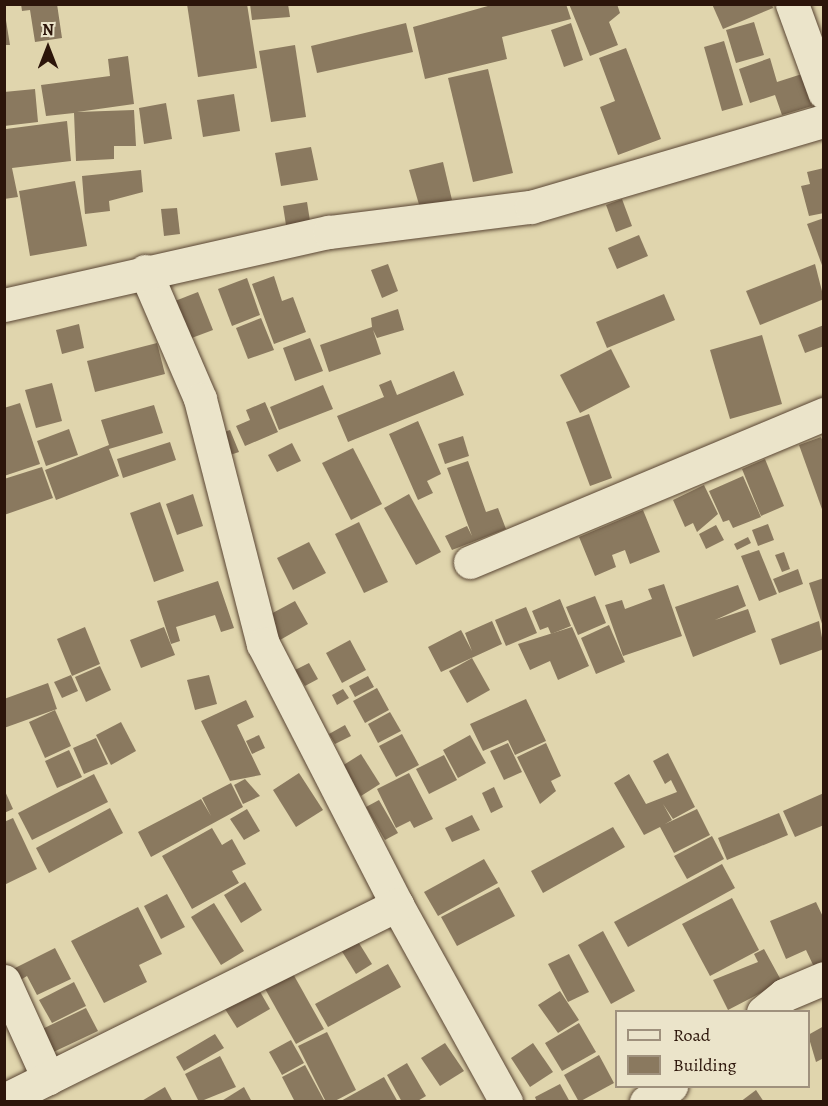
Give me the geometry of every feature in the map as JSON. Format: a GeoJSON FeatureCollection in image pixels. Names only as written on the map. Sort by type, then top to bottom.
{"type":"FeatureCollection","features":[{"type":"Feature","properties":{"kind":"street"},"geometry":{"type":"LineString","coordinates":[[792,4],[824,92]]}},
{"type":"Feature","properties":{"kind":"street"},"geometry":{"type":"LineString","coordinates":[[4,305],[145,271],[329,232],[531,207],[824,121]]}},
{"type":"Feature","properties":{"kind":"street"},"geometry":{"type":"LineString","coordinates":[[145,271],[200,399],[263,644],[397,905],[506,1101]]}},
{"type":"Feature","properties":{"kind":"street"},"geometry":{"type":"LineString","coordinates":[[470,562],[824,414]]}},
{"type":"Feature","properties":{"kind":"street"},"geometry":{"type":"LineString","coordinates":[[4,1100],[397,905]]}},
{"type":"Feature","properties":{"kind":"street"},"geometry":{"type":"LineString","coordinates":[[764,1010],[784,995],[824,978]]}},
{"type":"Feature","properties":{"kind":"street"},"geometry":{"type":"LineString","coordinates":[[4,981],[48,1078]]}},
{"type":"Feature","properties":{"kind":"street"},"geometry":{"type":"LineString","coordinates":[[646,1101],[668,1088]]}},
{"type":"Feature","properties":{"kind":"building"},"geometry":{"type":"Polygon","coordinates":[[[21,4],[57,4],[62,38],[35,42],[30,10],[22,11],[21,4]]]}},
{"type":"Feature","properties":{"kind":"building"},"geometry":{"type":"Polygon","coordinates":[[[187,4],[247,4],[257,68],[198,77],[187,4]]]}},
{"type":"Feature","properties":{"kind":"building"},"geometry":{"type":"Polygon","coordinates":[[[250,4],[288,4],[290,17],[252,20],[250,4]]]}},
{"type":"Feature","properties":{"kind":"building"},"geometry":{"type":"Polygon","coordinates":[[[495,4],[566,4],[571,19],[502,37],[507,59],[425,79],[413,27],[495,4]]]}},
{"type":"Feature","properties":{"kind":"building"},"geometry":{"type":"Polygon","coordinates":[[[569,4],[617,4],[620,13],[609,22],[618,45],[590,56],[569,4]]]}},
{"type":"Feature","properties":{"kind":"building"},"geometry":{"type":"Polygon","coordinates":[[[712,4],[772,4],[773,8],[723,29],[712,4]]]}},
{"type":"Feature","properties":{"kind":"building"},"geometry":{"type":"Polygon","coordinates":[[[4,8],[10,45],[4,45],[4,8]]]}},
{"type":"Feature","properties":{"kind":"building"},"geometry":{"type":"Polygon","coordinates":[[[754,22],[764,55],[736,63],[726,30],[754,22]]]}},
{"type":"Feature","properties":{"kind":"building"},"geometry":{"type":"Polygon","coordinates":[[[406,23],[413,52],[317,73],[311,46],[406,23]]]}},
{"type":"Feature","properties":{"kind":"building"},"geometry":{"type":"Polygon","coordinates":[[[571,23],[583,60],[564,67],[551,30],[571,23]]]}},
{"type":"Feature","properties":{"kind":"building"},"geometry":{"type":"Polygon","coordinates":[[[724,41],[743,105],[722,111],[704,47],[724,41]]]}},
{"type":"Feature","properties":{"kind":"building"},"geometry":{"type":"Polygon","coordinates":[[[295,45],[306,117],[271,122],[259,51],[295,45]]]}},
{"type":"Feature","properties":{"kind":"building"},"geometry":{"type":"Polygon","coordinates":[[[626,48],[661,139],[618,155],[600,107],[615,101],[599,58],[626,48]]]}},
{"type":"Feature","properties":{"kind":"building"},"geometry":{"type":"Polygon","coordinates":[[[128,56],[134,104],[77,112],[134,110],[136,146],[114,146],[114,159],[76,161],[74,113],[46,116],[41,85],[110,76],[108,59],[128,56]]]}},
{"type":"Feature","properties":{"kind":"building"},"geometry":{"type":"Polygon","coordinates":[[[770,58],[777,82],[802,74],[812,106],[782,115],[775,95],[750,103],[739,69],[770,58]]]}},
{"type":"Feature","properties":{"kind":"building"},"geometry":{"type":"Polygon","coordinates":[[[488,69],[513,173],[473,182],[448,78],[488,69]]]}},
{"type":"Feature","properties":{"kind":"building"},"geometry":{"type":"Polygon","coordinates":[[[35,89],[38,122],[4,126],[4,92],[35,89]]]}},
{"type":"Feature","properties":{"kind":"building"},"geometry":{"type":"Polygon","coordinates":[[[234,94],[240,131],[203,137],[197,100],[234,94]]]}},
{"type":"Feature","properties":{"kind":"building"},"geometry":{"type":"Polygon","coordinates":[[[166,103],[172,139],[144,144],[139,108],[166,103]]]}},
{"type":"Feature","properties":{"kind":"building"},"geometry":{"type":"Polygon","coordinates":[[[67,121],[71,161],[12,168],[18,197],[4,199],[6,129],[67,121]]]}},
{"type":"Feature","properties":{"kind":"building"},"geometry":{"type":"Polygon","coordinates":[[[311,147],[318,180],[281,186],[275,153],[311,147]]]}},
{"type":"Feature","properties":{"kind":"building"},"geometry":{"type":"Polygon","coordinates":[[[443,162],[452,200],[420,208],[409,170],[443,162]]]}},
{"type":"Feature","properties":{"kind":"building"},"geometry":{"type":"Polygon","coordinates":[[[824,168],[824,213],[809,216],[801,186],[810,184],[807,172],[824,168]]]}},
{"type":"Feature","properties":{"kind":"building"},"geometry":{"type":"Polygon","coordinates":[[[141,170],[143,192],[109,201],[110,211],[85,214],[82,176],[141,170]]]}},
{"type":"Feature","properties":{"kind":"building"},"geometry":{"type":"Polygon","coordinates":[[[75,181],[87,246],[30,256],[19,191],[75,181]]]}},
{"type":"Feature","properties":{"kind":"building"},"geometry":{"type":"Polygon","coordinates":[[[622,199],[632,226],[616,232],[606,205],[622,199]]]}},
{"type":"Feature","properties":{"kind":"building"},"geometry":{"type":"Polygon","coordinates":[[[307,202],[310,221],[286,225],[283,206],[307,202]]]}},
{"type":"Feature","properties":{"kind":"building"},"geometry":{"type":"Polygon","coordinates":[[[177,208],[180,234],[164,236],[161,209],[177,208]]]}},
{"type":"Feature","properties":{"kind":"building"},"geometry":{"type":"Polygon","coordinates":[[[824,218],[824,268],[823,268],[807,224],[824,218]]]}},
{"type":"Feature","properties":{"kind":"building"},"geometry":{"type":"Polygon","coordinates":[[[639,235],[648,256],[617,269],[608,248],[639,235]]]}},
{"type":"Feature","properties":{"kind":"building"},"geometry":{"type":"Polygon","coordinates":[[[388,264],[398,291],[382,298],[371,270],[388,264]]]}},
{"type":"Feature","properties":{"kind":"building"},"geometry":{"type":"Polygon","coordinates":[[[815,264],[824,299],[760,325],[746,291],[815,264]]]}},
{"type":"Feature","properties":{"kind":"building"},"geometry":{"type":"Polygon","coordinates":[[[274,276],[282,301],[293,297],[306,332],[274,344],[252,284],[274,276]]]}},
{"type":"Feature","properties":{"kind":"building"},"geometry":{"type":"Polygon","coordinates":[[[247,278],[260,315],[232,326],[218,289],[247,278]]]}},
{"type":"Feature","properties":{"kind":"building"},"geometry":{"type":"Polygon","coordinates":[[[198,292],[213,330],[189,339],[175,301],[198,292]]]}},
{"type":"Feature","properties":{"kind":"building"},"geometry":{"type":"Polygon","coordinates":[[[664,294],[675,320],[607,348],[596,322],[664,294]]]}},
{"type":"Feature","properties":{"kind":"building"},"geometry":{"type":"Polygon","coordinates":[[[398,309],[404,330],[377,338],[373,330],[381,354],[329,372],[320,345],[372,327],[371,318],[398,309]]]}},
{"type":"Feature","properties":{"kind":"building"},"geometry":{"type":"Polygon","coordinates":[[[261,318],[274,350],[248,359],[236,328],[261,318]]]}},
{"type":"Feature","properties":{"kind":"building"},"geometry":{"type":"Polygon","coordinates":[[[79,324],[84,348],[62,354],[56,330],[79,324]]]}},
{"type":"Feature","properties":{"kind":"building"},"geometry":{"type":"Polygon","coordinates":[[[824,325],[824,346],[805,353],[798,335],[824,325]]]}},
{"type":"Feature","properties":{"kind":"building"},"geometry":{"type":"Polygon","coordinates":[[[762,335],[782,404],[730,419],[710,350],[762,335]]]}},
{"type":"Feature","properties":{"kind":"building"},"geometry":{"type":"Polygon","coordinates":[[[310,338],[323,371],[295,381],[283,348],[310,338]]]}},
{"type":"Feature","properties":{"kind":"building"},"geometry":{"type":"Polygon","coordinates":[[[157,343],[165,374],[95,392],[87,361],[157,343]]]}},
{"type":"Feature","properties":{"kind":"building"},"geometry":{"type":"Polygon","coordinates":[[[611,349],[630,387],[580,413],[560,375],[611,349]]]}},
{"type":"Feature","properties":{"kind":"building"},"geometry":{"type":"Polygon","coordinates":[[[454,371],[464,395],[348,442],[337,416],[384,397],[379,385],[391,380],[397,395],[454,371]]]}},
{"type":"Feature","properties":{"kind":"building"},"geometry":{"type":"Polygon","coordinates":[[[52,383],[62,421],[36,428],[25,390],[52,383]]]}},
{"type":"Feature","properties":{"kind":"building"},"geometry":{"type":"Polygon","coordinates":[[[323,385],[333,409],[279,430],[270,407],[323,385]]]}},
{"type":"Feature","properties":{"kind":"building"},"geometry":{"type":"Polygon","coordinates":[[[265,402],[278,432],[245,446],[236,426],[250,420],[246,410],[265,402]]]}},
{"type":"Feature","properties":{"kind":"building"},"geometry":{"type":"Polygon","coordinates":[[[20,403],[40,464],[4,476],[4,408],[20,403]]]}},
{"type":"Feature","properties":{"kind":"building"},"geometry":{"type":"Polygon","coordinates":[[[154,405],[163,433],[109,449],[119,476],[56,500],[45,470],[109,445],[101,420],[154,405]]]}},
{"type":"Feature","properties":{"kind":"building"},"geometry":{"type":"Polygon","coordinates":[[[589,414],[612,478],[590,486],[566,422],[589,414]]]}},
{"type":"Feature","properties":{"kind":"building"},"geometry":{"type":"Polygon","coordinates":[[[418,421],[441,474],[427,481],[433,493],[418,500],[389,434],[418,421]]]}},
{"type":"Feature","properties":{"kind":"building"},"geometry":{"type":"Polygon","coordinates":[[[69,429],[78,455],[46,466],[37,441],[69,429]]]}},
{"type":"Feature","properties":{"kind":"building"},"geometry":{"type":"Polygon","coordinates":[[[230,430],[239,452],[227,456],[218,434],[230,430]]]}},
{"type":"Feature","properties":{"kind":"building"},"geometry":{"type":"Polygon","coordinates":[[[463,436],[469,456],[445,464],[438,444],[463,436]]]}},
{"type":"Feature","properties":{"kind":"building"},"geometry":{"type":"Polygon","coordinates":[[[821,437],[824,444],[823,512],[799,445],[821,437]]]}},
{"type":"Feature","properties":{"kind":"building"},"geometry":{"type":"Polygon","coordinates":[[[170,442],[176,460],[123,478],[117,459],[170,442]]]}},
{"type":"Feature","properties":{"kind":"building"},"geometry":{"type":"Polygon","coordinates":[[[292,443],[301,461],[277,472],[268,455],[292,443]]]}},
{"type":"Feature","properties":{"kind":"building"},"geometry":{"type":"Polygon","coordinates":[[[353,448],[382,504],[351,520],[322,463],[353,448]]]}},
{"type":"Feature","properties":{"kind":"building"},"geometry":{"type":"Polygon","coordinates":[[[765,459],[784,506],[761,516],[742,469],[765,459]]]}},
{"type":"Feature","properties":{"kind":"building"},"geometry":{"type":"Polygon","coordinates":[[[468,461],[486,512],[498,508],[506,529],[452,550],[445,536],[467,526],[472,536],[447,468],[468,461]]]}},
{"type":"Feature","properties":{"kind":"building"},"geometry":{"type":"Polygon","coordinates":[[[42,467],[53,498],[4,515],[4,479],[42,467]]]}},
{"type":"Feature","properties":{"kind":"building"},"geometry":{"type":"Polygon","coordinates":[[[743,476],[761,517],[733,528],[729,520],[723,522],[709,491],[743,476]]]}},
{"type":"Feature","properties":{"kind":"building"},"geometry":{"type":"Polygon","coordinates":[[[704,485],[718,514],[697,532],[693,523],[685,527],[673,500],[704,485]]]}},
{"type":"Feature","properties":{"kind":"building"},"geometry":{"type":"Polygon","coordinates":[[[193,494],[203,526],[177,535],[166,504],[193,494]]]}},
{"type":"Feature","properties":{"kind":"building"},"geometry":{"type":"Polygon","coordinates":[[[409,494],[441,552],[416,565],[384,508],[409,494]]]}},
{"type":"Feature","properties":{"kind":"building"},"geometry":{"type":"Polygon","coordinates":[[[160,502],[184,571],[154,582],[130,513],[160,502]]]}},
{"type":"Feature","properties":{"kind":"building"},"geometry":{"type":"Polygon","coordinates":[[[643,510],[660,552],[630,564],[625,550],[612,555],[616,567],[595,576],[579,537],[643,510]]]}},
{"type":"Feature","properties":{"kind":"building"},"geometry":{"type":"Polygon","coordinates":[[[359,522],[388,582],[364,593],[335,534],[359,522]]]}},
{"type":"Feature","properties":{"kind":"building"},"geometry":{"type":"Polygon","coordinates":[[[768,524],[774,540],[758,546],[752,530],[768,524]]]}},
{"type":"Feature","properties":{"kind":"building"},"geometry":{"type":"Polygon","coordinates":[[[716,525],[724,540],[706,549],[699,534],[716,525]]]}},
{"type":"Feature","properties":{"kind":"building"},"geometry":{"type":"Polygon","coordinates":[[[748,537],[751,543],[737,550],[734,544],[748,537]]]}},
{"type":"Feature","properties":{"kind":"building"},"geometry":{"type":"Polygon","coordinates":[[[309,542],[326,573],[293,590],[277,558],[309,542]]]}},
{"type":"Feature","properties":{"kind":"building"},"geometry":{"type":"Polygon","coordinates":[[[759,550],[777,594],[759,601],[741,556],[759,550]]]}},
{"type":"Feature","properties":{"kind":"building"},"geometry":{"type":"Polygon","coordinates":[[[784,552],[790,569],[782,572],[775,555],[784,552]]]}},
{"type":"Feature","properties":{"kind":"building"},"geometry":{"type":"Polygon","coordinates":[[[798,569],[803,584],[779,593],[773,579],[798,569]]]}},
{"type":"Feature","properties":{"kind":"building"},"geometry":{"type":"Polygon","coordinates":[[[824,578],[824,627],[823,627],[809,583],[824,578]]]}},
{"type":"Feature","properties":{"kind":"building"},"geometry":{"type":"Polygon","coordinates":[[[218,581],[234,628],[221,632],[215,615],[176,627],[180,641],[171,644],[157,601],[218,581]]]}},
{"type":"Feature","properties":{"kind":"building"},"geometry":{"type":"Polygon","coordinates":[[[664,584],[682,636],[623,656],[605,605],[622,600],[625,609],[652,599],[648,589],[664,584]]]}},
{"type":"Feature","properties":{"kind":"building"},"geometry":{"type":"Polygon","coordinates":[[[738,585],[746,606],[715,620],[748,609],[756,632],[693,657],[675,607],[738,585]]]}},
{"type":"Feature","properties":{"kind":"building"},"geometry":{"type":"Polygon","coordinates":[[[595,596],[606,623],[578,635],[566,607],[595,596]]]}},
{"type":"Feature","properties":{"kind":"building"},"geometry":{"type":"Polygon","coordinates":[[[560,599],[571,626],[551,634],[548,627],[540,630],[532,611],[560,599]]]}},
{"type":"Feature","properties":{"kind":"building"},"geometry":{"type":"Polygon","coordinates":[[[295,601],[308,624],[280,640],[267,616],[295,601]]]}},
{"type":"Feature","properties":{"kind":"building"},"geometry":{"type":"Polygon","coordinates":[[[526,607],[537,633],[506,646],[495,620],[526,607]]]}},
{"type":"Feature","properties":{"kind":"building"},"geometry":{"type":"Polygon","coordinates":[[[492,621],[502,644],[441,672],[428,647],[461,630],[472,651],[465,633],[492,621]]]}},
{"type":"Feature","properties":{"kind":"building"},"geometry":{"type":"Polygon","coordinates":[[[819,621],[824,649],[780,665],[771,639],[819,621]]]}},
{"type":"Feature","properties":{"kind":"building"},"geometry":{"type":"Polygon","coordinates":[[[609,625],[625,662],[596,674],[581,638],[609,625]]]}},
{"type":"Feature","properties":{"kind":"building"},"geometry":{"type":"Polygon","coordinates":[[[85,627],[100,664],[72,676],[57,639],[85,627]]]}},
{"type":"Feature","properties":{"kind":"building"},"geometry":{"type":"Polygon","coordinates":[[[164,627],[175,655],[141,668],[130,640],[164,627]]]}},
{"type":"Feature","properties":{"kind":"building"},"geometry":{"type":"Polygon","coordinates":[[[572,627],[589,666],[558,680],[550,661],[530,670],[518,644],[572,627]]]}},
{"type":"Feature","properties":{"kind":"building"},"geometry":{"type":"Polygon","coordinates":[[[350,640],[366,670],[342,683],[326,653],[350,640]]]}},
{"type":"Feature","properties":{"kind":"building"},"geometry":{"type":"Polygon","coordinates":[[[472,658],[490,690],[467,703],[449,671],[472,658]]]}},
{"type":"Feature","properties":{"kind":"building"},"geometry":{"type":"Polygon","coordinates":[[[309,663],[318,679],[305,686],[295,670],[309,663]]]}},
{"type":"Feature","properties":{"kind":"building"},"geometry":{"type":"Polygon","coordinates":[[[100,666],[111,690],[86,702],[75,677],[100,666]]]}},
{"type":"Feature","properties":{"kind":"building"},"geometry":{"type":"Polygon","coordinates":[[[71,675],[78,691],[62,698],[54,682],[71,675]]]}},
{"type":"Feature","properties":{"kind":"building"},"geometry":{"type":"Polygon","coordinates":[[[209,675],[217,704],[195,710],[187,680],[209,675]]]}},
{"type":"Feature","properties":{"kind":"building"},"geometry":{"type":"Polygon","coordinates":[[[368,676],[374,687],[355,697],[349,686],[368,676]]]}},
{"type":"Feature","properties":{"kind":"building"},"geometry":{"type":"Polygon","coordinates":[[[48,683],[57,709],[4,728],[4,699],[48,683]]]}},
{"type":"Feature","properties":{"kind":"building"},"geometry":{"type":"Polygon","coordinates":[[[377,688],[389,710],[365,723],[353,701],[377,688]]]}},
{"type":"Feature","properties":{"kind":"building"},"geometry":{"type":"Polygon","coordinates":[[[343,689],[349,698],[337,705],[332,695],[343,689]]]}},
{"type":"Feature","properties":{"kind":"building"},"geometry":{"type":"Polygon","coordinates":[[[526,699],[546,741],[515,755],[508,740],[483,751],[470,724],[526,699]]]}},
{"type":"Feature","properties":{"kind":"building"},"geometry":{"type":"Polygon","coordinates":[[[246,700],[254,717],[237,725],[261,775],[230,781],[201,721],[246,700]]]}},
{"type":"Feature","properties":{"kind":"building"},"geometry":{"type":"Polygon","coordinates":[[[55,710],[71,746],[45,758],[29,722],[55,710]]]}},
{"type":"Feature","properties":{"kind":"building"},"geometry":{"type":"Polygon","coordinates":[[[390,712],[401,731],[378,743],[368,724],[390,712]]]}},
{"type":"Feature","properties":{"kind":"building"},"geometry":{"type":"Polygon","coordinates":[[[121,722],[136,751],[111,765],[96,735],[121,722]]]}},
{"type":"Feature","properties":{"kind":"building"},"geometry":{"type":"Polygon","coordinates":[[[345,725],[351,736],[335,744],[329,734],[345,725]]]}},
{"type":"Feature","properties":{"kind":"building"},"geometry":{"type":"Polygon","coordinates":[[[402,734],[419,765],[396,777],[379,746],[402,734]]]}},
{"type":"Feature","properties":{"kind":"building"},"geometry":{"type":"Polygon","coordinates":[[[259,735],[265,748],[252,754],[246,741],[259,735]]]}},
{"type":"Feature","properties":{"kind":"building"},"geometry":{"type":"Polygon","coordinates":[[[470,735],[486,763],[458,778],[443,750],[470,735]]]}},
{"type":"Feature","properties":{"kind":"building"},"geometry":{"type":"Polygon","coordinates":[[[96,738],[108,764],[84,774],[73,748],[96,738]]]}},
{"type":"Feature","properties":{"kind":"building"},"geometry":{"type":"Polygon","coordinates":[[[508,743],[522,772],[504,780],[490,751],[508,743]]]}},
{"type":"Feature","properties":{"kind":"building"},"geometry":{"type":"Polygon","coordinates":[[[546,743],[561,776],[551,781],[556,791],[540,804],[517,757],[546,743]]]}},
{"type":"Feature","properties":{"kind":"building"},"geometry":{"type":"Polygon","coordinates":[[[69,750],[82,777],[57,788],[45,761],[69,750]]]}},
{"type":"Feature","properties":{"kind":"building"},"geometry":{"type":"Polygon","coordinates":[[[668,753],[695,807],[673,819],[663,804],[672,820],[665,824],[697,809],[710,835],[674,853],[660,827],[644,835],[614,783],[629,774],[646,804],[677,792],[671,780],[665,784],[653,761],[668,753]]]}},
{"type":"Feature","properties":{"kind":"building"},"geometry":{"type":"Polygon","coordinates":[[[361,754],[380,784],[361,796],[342,766],[361,754]]]}},
{"type":"Feature","properties":{"kind":"building"},"geometry":{"type":"Polygon","coordinates":[[[444,755],[457,780],[429,794],[416,769],[444,755]]]}},
{"type":"Feature","properties":{"kind":"building"},"geometry":{"type":"Polygon","coordinates":[[[299,773],[323,810],[296,827],[273,790],[299,773]]]}},
{"type":"Feature","properties":{"kind":"building"},"geometry":{"type":"Polygon","coordinates":[[[409,773],[433,819],[414,828],[410,821],[396,828],[377,789],[409,773]]]}},
{"type":"Feature","properties":{"kind":"building"},"geometry":{"type":"Polygon","coordinates":[[[94,774],[108,802],[32,840],[18,813],[94,774]]]}},
{"type":"Feature","properties":{"kind":"building"},"geometry":{"type":"Polygon","coordinates":[[[245,779],[260,796],[243,804],[234,785],[245,779]]]}},
{"type":"Feature","properties":{"kind":"building"},"geometry":{"type":"Polygon","coordinates":[[[231,783],[243,807],[151,857],[138,832],[201,799],[211,816],[202,798],[231,783]]]}},
{"type":"Feature","properties":{"kind":"building"},"geometry":{"type":"Polygon","coordinates":[[[494,787],[503,807],[491,813],[482,793],[494,787]]]}},
{"type":"Feature","properties":{"kind":"building"},"geometry":{"type":"Polygon","coordinates":[[[4,789],[13,809],[4,813],[4,789]]]}},
{"type":"Feature","properties":{"kind":"building"},"geometry":{"type":"Polygon","coordinates":[[[824,793],[824,825],[795,837],[783,811],[824,793]]]}},
{"type":"Feature","properties":{"kind":"building"},"geometry":{"type":"Polygon","coordinates":[[[379,800],[398,833],[385,840],[366,807],[379,800]]]}},
{"type":"Feature","properties":{"kind":"building"},"geometry":{"type":"Polygon","coordinates":[[[110,808],[123,833],[49,873],[36,848],[110,808]]]}},
{"type":"Feature","properties":{"kind":"building"},"geometry":{"type":"Polygon","coordinates":[[[247,809],[260,831],[244,840],[230,819],[247,809]]]}},
{"type":"Feature","properties":{"kind":"building"},"geometry":{"type":"Polygon","coordinates":[[[779,813],[788,835],[727,860],[718,838],[779,813]]]}},
{"type":"Feature","properties":{"kind":"building"},"geometry":{"type":"Polygon","coordinates":[[[472,815],[480,830],[452,842],[445,828],[472,815]]]}},
{"type":"Feature","properties":{"kind":"building"},"geometry":{"type":"Polygon","coordinates":[[[13,818],[37,869],[4,885],[4,822],[13,818]]]}},
{"type":"Feature","properties":{"kind":"building"},"geometry":{"type":"Polygon","coordinates":[[[613,827],[625,847],[543,893],[531,871],[613,827]]]}},
{"type":"Feature","properties":{"kind":"building"},"geometry":{"type":"Polygon","coordinates":[[[212,828],[222,845],[232,839],[246,864],[232,871],[239,883],[192,909],[162,856],[212,828]]]}},
{"type":"Feature","properties":{"kind":"building"},"geometry":{"type":"Polygon","coordinates":[[[712,836],[724,859],[687,879],[674,856],[712,836]]]}},
{"type":"Feature","properties":{"kind":"building"},"geometry":{"type":"Polygon","coordinates":[[[484,859],[498,883],[438,916],[424,892],[484,859]]]}},
{"type":"Feature","properties":{"kind":"building"},"geometry":{"type":"Polygon","coordinates":[[[722,864],[735,888],[628,947],[614,922],[722,864]]]}},
{"type":"Feature","properties":{"kind":"building"},"geometry":{"type":"Polygon","coordinates":[[[245,882],[262,910],[241,923],[224,895],[245,882]]]}},
{"type":"Feature","properties":{"kind":"building"},"geometry":{"type":"Polygon","coordinates":[[[499,887],[515,916],[457,946],[441,917],[499,887]]]}},
{"type":"Feature","properties":{"kind":"building"},"geometry":{"type":"Polygon","coordinates":[[[167,894],[185,927],[161,939],[144,906],[167,894]]]}},
{"type":"Feature","properties":{"kind":"building"},"geometry":{"type":"Polygon","coordinates":[[[732,898],[759,950],[710,976],[682,924],[732,898]]]}},
{"type":"Feature","properties":{"kind":"building"},"geometry":{"type":"Polygon","coordinates":[[[816,902],[824,919],[824,966],[815,969],[806,950],[786,959],[770,921],[816,902]]]}},
{"type":"Feature","properties":{"kind":"building"},"geometry":{"type":"Polygon","coordinates":[[[214,903],[244,951],[221,965],[191,917],[214,903]]]}},
{"type":"Feature","properties":{"kind":"building"},"geometry":{"type":"Polygon","coordinates":[[[138,907],[162,954],[139,965],[147,982],[104,1003],[71,941],[138,907]]]}},
{"type":"Feature","properties":{"kind":"building"},"geometry":{"type":"Polygon","coordinates":[[[603,931],[635,991],[611,1004],[578,945],[603,931]]]}},
{"type":"Feature","properties":{"kind":"building"},"geometry":{"type":"Polygon","coordinates":[[[354,935],[372,964],[356,974],[338,945],[354,935]]]}},
{"type":"Feature","properties":{"kind":"building"},"geometry":{"type":"Polygon","coordinates":[[[55,948],[71,979],[37,995],[27,976],[17,982],[11,970],[55,948]]]}},
{"type":"Feature","properties":{"kind":"building"},"geometry":{"type":"Polygon","coordinates":[[[764,949],[782,982],[728,1010],[713,980],[758,962],[754,954],[764,949]]]}},
{"type":"Feature","properties":{"kind":"building"},"geometry":{"type":"Polygon","coordinates":[[[569,954],[589,992],[568,1002],[548,964],[569,954]]]}},
{"type":"Feature","properties":{"kind":"building"},"geometry":{"type":"Polygon","coordinates":[[[388,964],[401,987],[328,1027],[315,1004],[388,964]]]}},
{"type":"Feature","properties":{"kind":"building"},"geometry":{"type":"Polygon","coordinates":[[[292,972],[324,1029],[296,1044],[264,987],[292,972]]]}},
{"type":"Feature","properties":{"kind":"building"},"geometry":{"type":"Polygon","coordinates":[[[74,982],[86,1006],[52,1023],[39,1000],[74,982]]]}},
{"type":"Feature","properties":{"kind":"building"},"geometry":{"type":"Polygon","coordinates":[[[259,990],[270,1009],[237,1028],[225,1009],[259,990]]]}},
{"type":"Feature","properties":{"kind":"building"},"geometry":{"type":"Polygon","coordinates":[[[560,991],[579,1020],[558,1033],[538,1005],[560,991]]]}},
{"type":"Feature","properties":{"kind":"building"},"geometry":{"type":"Polygon","coordinates":[[[86,1008],[98,1031],[45,1056],[34,1033],[86,1008]]]}},
{"type":"Feature","properties":{"kind":"building"},"geometry":{"type":"Polygon","coordinates":[[[579,1023],[596,1052],[562,1071],[545,1043],[579,1023]]]}},
{"type":"Feature","properties":{"kind":"building"},"geometry":{"type":"Polygon","coordinates":[[[824,1026],[824,1058],[816,1062],[810,1042],[810,1034],[824,1026]]]}},
{"type":"Feature","properties":{"kind":"building"},"geometry":{"type":"Polygon","coordinates":[[[327,1032],[356,1090],[333,1102],[326,1102],[298,1046],[327,1032]]]}},
{"type":"Feature","properties":{"kind":"building"},"geometry":{"type":"Polygon","coordinates":[[[215,1034],[224,1048],[184,1071],[176,1057],[215,1034]]]}},
{"type":"Feature","properties":{"kind":"building"},"geometry":{"type":"Polygon","coordinates":[[[291,1040],[304,1063],[282,1075],[269,1052],[291,1040]]]}},
{"type":"Feature","properties":{"kind":"building"},"geometry":{"type":"Polygon","coordinates":[[[445,1043],[464,1071],[440,1086],[421,1058],[445,1043]]]}},
{"type":"Feature","properties":{"kind":"building"},"geometry":{"type":"Polygon","coordinates":[[[533,1043],[553,1072],[530,1087],[511,1058],[533,1043]]]}},
{"type":"Feature","properties":{"kind":"building"},"geometry":{"type":"Polygon","coordinates":[[[599,1055],[614,1083],[579,1102],[564,1075],[599,1055]]]}},
{"type":"Feature","properties":{"kind":"building"},"geometry":{"type":"Polygon","coordinates":[[[220,1056],[236,1087],[199,1102],[185,1074],[220,1056]]]}},
{"type":"Feature","properties":{"kind":"building"},"geometry":{"type":"Polygon","coordinates":[[[407,1063],[426,1096],[416,1102],[402,1102],[387,1075],[407,1063]]]}},
{"type":"Feature","properties":{"kind":"building"},"geometry":{"type":"Polygon","coordinates":[[[305,1065],[325,1102],[295,1102],[282,1077],[305,1065]]]}},
{"type":"Feature","properties":{"kind":"building"},"geometry":{"type":"Polygon","coordinates":[[[384,1077],[398,1102],[339,1102],[384,1077]]]}},
{"type":"Feature","properties":{"kind":"building"},"geometry":{"type":"Polygon","coordinates":[[[560,1084],[570,1102],[537,1102],[535,1097],[560,1084]]]}},
{"type":"Feature","properties":{"kind":"building"},"geometry":{"type":"Polygon","coordinates":[[[165,1087],[173,1102],[140,1102],[165,1087]]]}},
{"type":"Feature","properties":{"kind":"building"},"geometry":{"type":"Polygon","coordinates":[[[244,1087],[252,1102],[220,1102],[244,1087]]]}},
{"type":"Feature","properties":{"kind":"building"},"geometry":{"type":"Polygon","coordinates":[[[756,1090],[764,1102],[740,1102],[756,1090]]]}}]}
